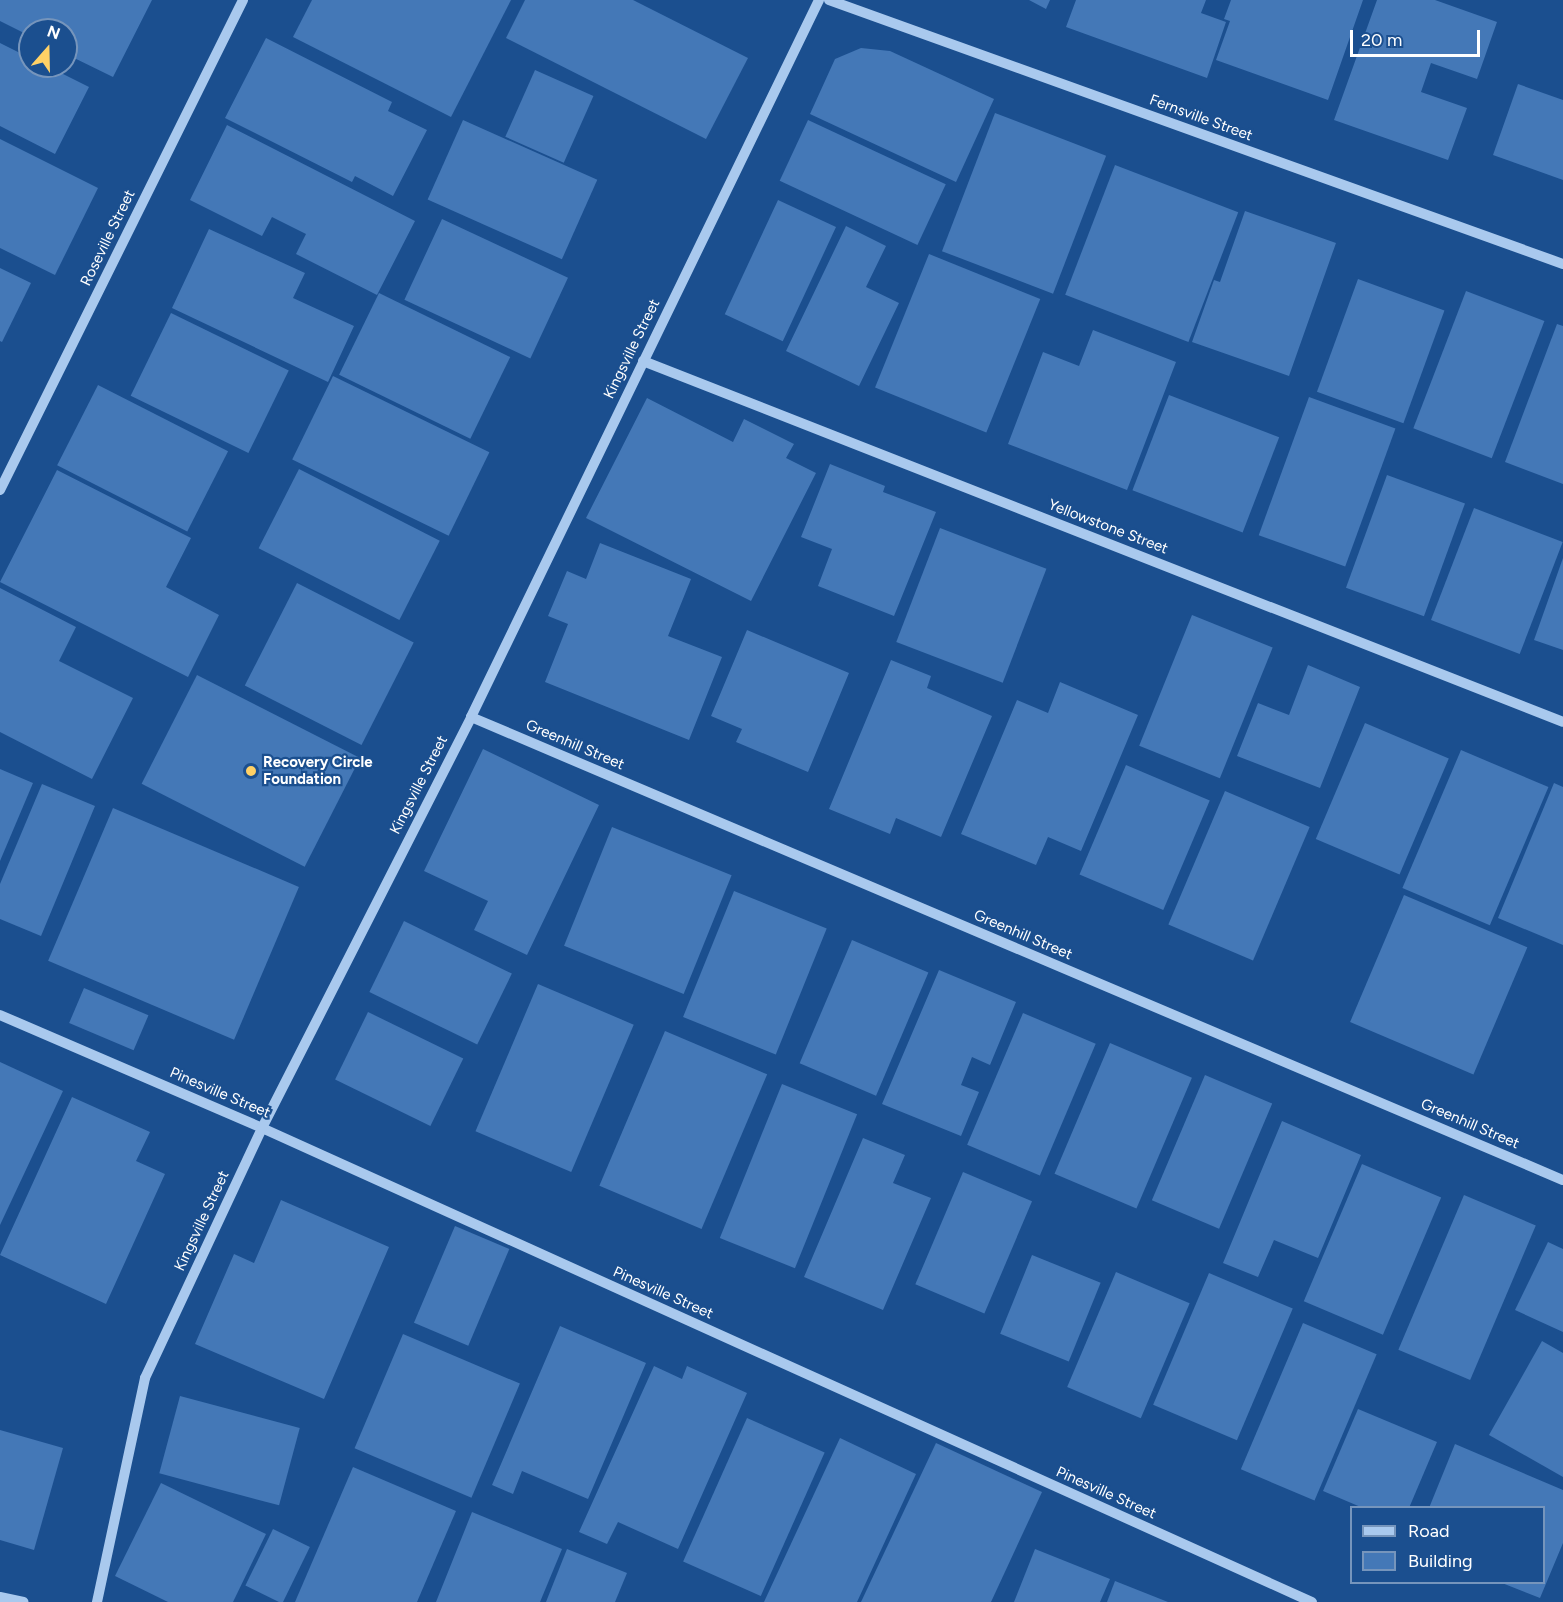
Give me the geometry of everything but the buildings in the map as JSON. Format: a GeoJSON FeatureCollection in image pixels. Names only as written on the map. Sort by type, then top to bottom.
{"type":"FeatureCollection","features":[{"type":"Feature","properties":{"kind":"street","name":"Roseville Street"},"geometry":{"type":"LineString","coordinates":[[0,490],[243,0]]}},
{"type":"Feature","properties":{"kind":"street","name":"Kingsville Street"},"geometry":{"type":"LineString","coordinates":[[97,1602],[145,1378],[262,1128],[471,717],[819,0]]}},
{"type":"Feature","properties":{"kind":"street","name":"Fernsville Street"},"geometry":{"type":"LineString","coordinates":[[829,0],[1563,264]]}},
{"type":"Feature","properties":{"kind":"street","name":"Yellowstone Street"},"geometry":{"type":"LineString","coordinates":[[643,360],[1563,722]]}},
{"type":"Feature","properties":{"kind":"street","name":"Greenhill Street"},"geometry":{"type":"LineString","coordinates":[[471,717],[1563,1180]]}},
{"type":"Feature","properties":{"kind":"street","name":"Pinesville Street"},"geometry":{"type":"LineString","coordinates":[[0,1015],[262,1128],[1312,1602]]}},
{"type":"Feature","properties":{"kind":"street"},"geometry":{"type":"LineString","coordinates":[[0,1597],[22,1602]]}},
{"type":"Feature","properties":{"kind":"place","name":"Recovery Circle Foundation"},"geometry":{"type":"Point","coordinates":[251,771]}}]}
